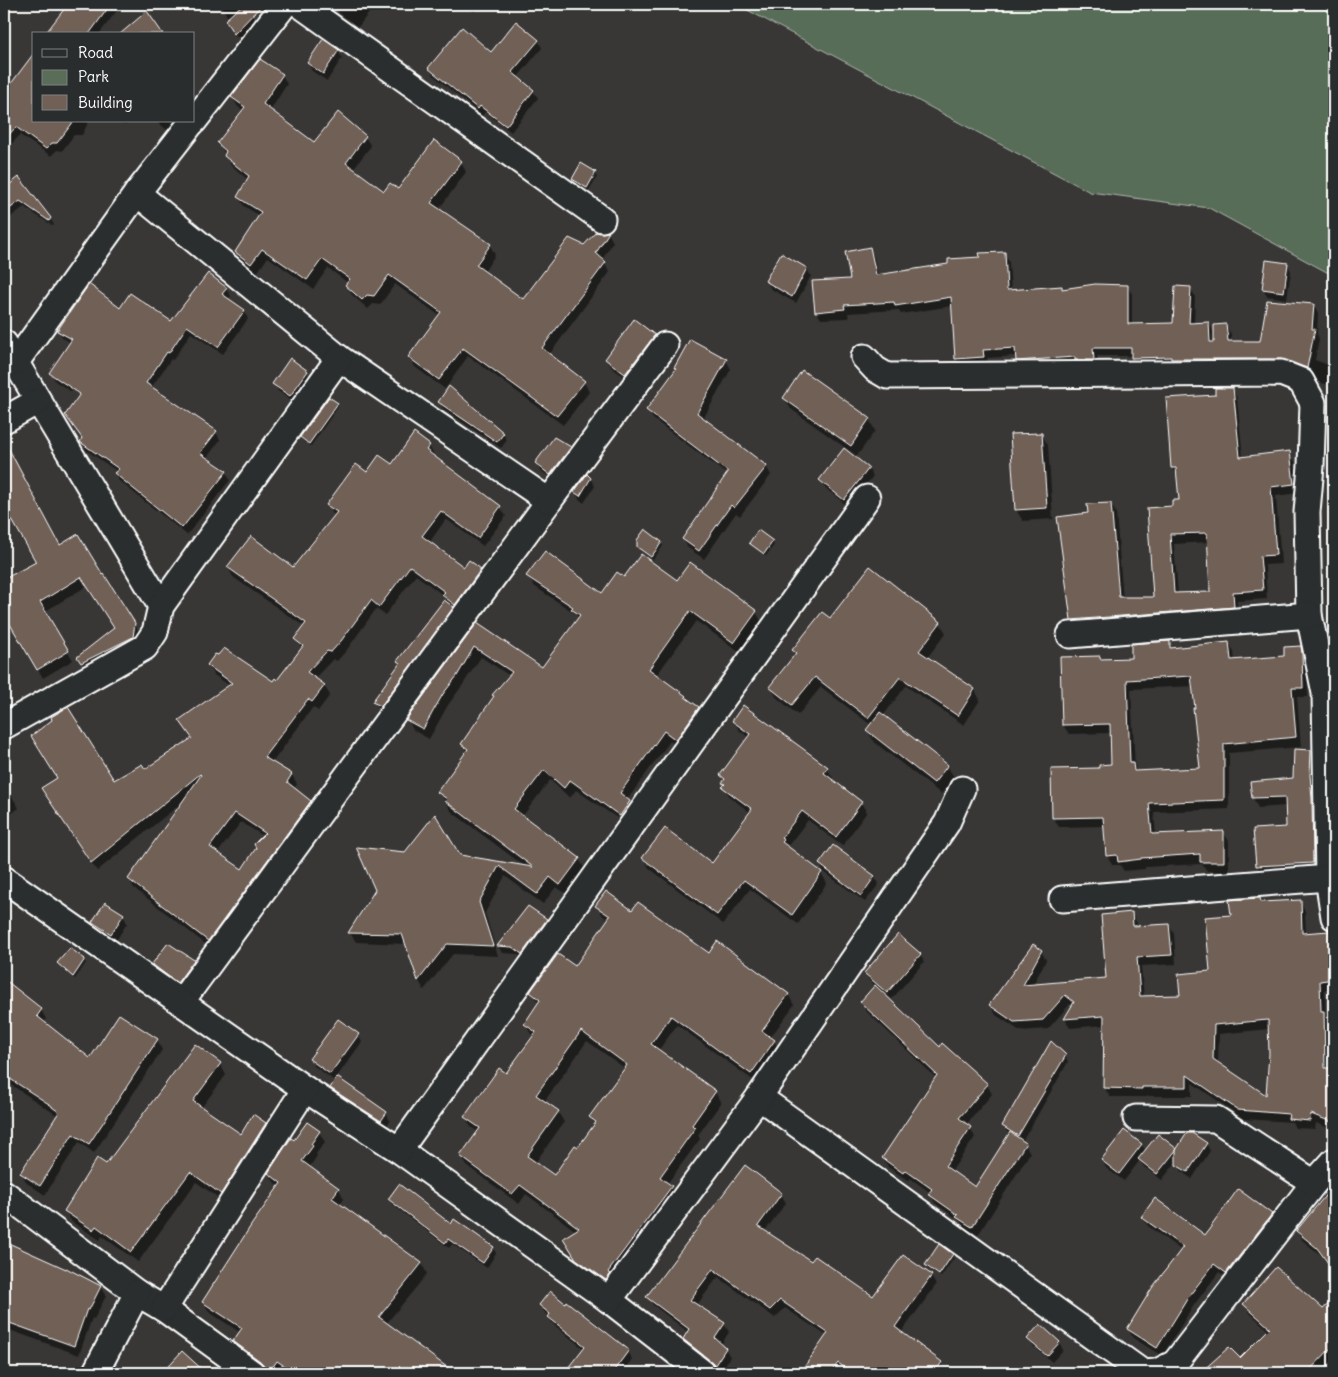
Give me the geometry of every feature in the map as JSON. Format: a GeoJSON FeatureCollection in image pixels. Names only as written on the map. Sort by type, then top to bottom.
{"type":"FeatureCollection","features":[{"type":"Feature","properties":{"kind":"street"},"geometry":{"type":"LineString","coordinates":[[195,120],[285,4]]}},
{"type":"Feature","properties":{"kind":"street"},"geometry":{"type":"LineString","coordinates":[[299,4],[602,219]]}},
{"type":"Feature","properties":{"kind":"street"},"geometry":{"type":"LineString","coordinates":[[161,606],[10,352],[193,122]]}},
{"type":"Feature","properties":{"kind":"street"},"geometry":{"type":"LineString","coordinates":[[137,193],[339,358],[549,501]]}},
{"type":"Feature","properties":{"kind":"street"},"geometry":{"type":"LineString","coordinates":[[182,1002],[665,345]]}},
{"type":"Feature","properties":{"kind":"street"},"geometry":{"type":"LineString","coordinates":[[864,357],[875,369],[887,376],[1281,373],[1301,381],[1312,403],[1311,466],[1307,512],[1309,615],[1330,690],[1328,878],[1334,917]]}},
{"type":"Feature","properties":{"kind":"street"},"geometry":{"type":"LineString","coordinates":[[4,726],[145,647],[155,632],[161,606],[339,358]]}},
{"type":"Feature","properties":{"kind":"street"},"geometry":{"type":"LineString","coordinates":[[4,420],[38,401]]}},
{"type":"Feature","properties":{"kind":"street"},"geometry":{"type":"LineString","coordinates":[[399,1150],[867,498]]}},
{"type":"Feature","properties":{"kind":"street"},"geometry":{"type":"LineString","coordinates":[[1070,636],[1309,615]]}},
{"type":"Feature","properties":{"kind":"street"},"geometry":{"type":"LineString","coordinates":[[608,1300],[759,1097],[946,823],[962,788]]}},
{"type":"Feature","properties":{"kind":"street"},"geometry":{"type":"LineString","coordinates":[[1062,899],[1328,878]]}},
{"type":"Feature","properties":{"kind":"street"},"geometry":{"type":"LineString","coordinates":[[4,879],[305,1088],[399,1150],[608,1300],[703,1373]]}},
{"type":"Feature","properties":{"kind":"street"},"geometry":{"type":"LineString","coordinates":[[164,1309],[305,1088]]}},
{"type":"Feature","properties":{"kind":"street"},"geometry":{"type":"LineString","coordinates":[[759,1097],[1143,1373],[1157,1372],[1175,1363],[1314,1183],[1334,1162]]}},
{"type":"Feature","properties":{"kind":"street"},"geometry":{"type":"LineString","coordinates":[[1136,1118],[1216,1118],[1314,1183]]}},
{"type":"Feature","properties":{"kind":"street"},"geometry":{"type":"LineString","coordinates":[[4,1193],[137,1293],[164,1309],[252,1373]]}},
{"type":"Feature","properties":{"kind":"street"},"geometry":{"type":"LineString","coordinates":[[95,1373],[137,1293]]}},
{"type":"Feature","properties":{"kind":"green space"},"geometry":{"type":"Polygon","coordinates":[[[736,4],[1334,4],[1334,276],[1209,208],[1090,192],[736,4]]]}},
{"type":"Feature","properties":{"kind":"building"},"geometry":{"type":"Polygon","coordinates":[[[68,4],[111,4],[90,32],[47,32],[68,4]]]}},
{"type":"Feature","properties":{"kind":"building"},"geometry":{"type":"Polygon","coordinates":[[[243,4],[263,4],[234,34],[225,20],[243,4]]]}},
{"type":"Feature","properties":{"kind":"building"},"geometry":{"type":"Polygon","coordinates":[[[147,11],[162,32],[122,32],[147,11]]]}},
{"type":"Feature","properties":{"kind":"building"},"geometry":{"type":"Polygon","coordinates":[[[516,21],[539,40],[512,72],[534,90],[506,126],[480,106],[478,109],[428,68],[462,27],[491,52],[516,21]]]}},
{"type":"Feature","properties":{"kind":"building"},"geometry":{"type":"Polygon","coordinates":[[[323,39],[339,50],[323,74],[307,63],[323,39]]]}},
{"type":"Feature","properties":{"kind":"building"},"geometry":{"type":"Polygon","coordinates":[[[32,56],[32,122],[73,122],[57,143],[52,143],[46,149],[16,127],[4,140],[4,93],[32,56]]]}},
{"type":"Feature","properties":{"kind":"building"},"geometry":{"type":"Polygon","coordinates":[[[260,59],[283,74],[263,104],[314,142],[338,112],[366,136],[346,163],[384,191],[390,183],[398,189],[434,140],[462,161],[431,203],[491,244],[476,265],[523,299],[569,238],[584,245],[596,232],[609,232],[596,253],[606,262],[542,348],[585,381],[557,416],[463,348],[439,380],[408,357],[441,312],[389,275],[374,296],[367,295],[362,300],[345,285],[350,279],[322,259],[307,280],[262,249],[251,264],[235,252],[261,212],[237,197],[249,176],[224,156],[226,151],[217,143],[245,107],[231,97],[260,59]]]}},
{"type":"Feature","properties":{"kind":"building"},"geometry":{"type":"Polygon","coordinates":[[[581,163],[596,172],[587,188],[572,179],[581,163]]]}},
{"type":"Feature","properties":{"kind":"building"},"geometry":{"type":"Polygon","coordinates":[[[19,177],[51,218],[49,221],[20,201],[4,213],[4,189],[19,177]]]}},
{"type":"Feature","properties":{"kind":"building"},"geometry":{"type":"Polygon","coordinates":[[[870,247],[876,275],[948,264],[948,259],[980,257],[979,253],[1005,252],[1007,290],[1062,286],[1062,289],[1095,284],[1128,285],[1128,324],[1173,323],[1175,286],[1191,287],[1189,323],[1209,322],[1210,342],[1214,342],[1214,325],[1226,324],[1228,341],[1260,341],[1267,300],[1314,304],[1312,329],[1315,329],[1307,368],[1281,359],[1131,358],[1131,348],[1093,348],[1094,360],[1075,360],[1075,357],[1016,361],[1015,348],[983,350],[984,357],[955,359],[951,297],[895,306],[894,302],[844,305],[845,309],[815,312],[812,281],[850,279],[845,252],[870,247]]]}},
{"type":"Feature","properties":{"kind":"building"},"geometry":{"type":"Polygon","coordinates":[[[781,253],[807,268],[792,297],[765,281],[781,253]]]}},
{"type":"Feature","properties":{"kind":"building"},"geometry":{"type":"Polygon","coordinates":[[[1266,260],[1288,263],[1284,292],[1262,289],[1266,260]]]}},
{"type":"Feature","properties":{"kind":"building"},"geometry":{"type":"Polygon","coordinates":[[[208,273],[227,288],[222,294],[245,310],[218,347],[187,326],[146,383],[217,431],[200,453],[227,471],[182,528],[114,473],[119,469],[80,442],[82,438],[65,415],[80,394],[49,373],[72,339],[57,331],[89,284],[120,308],[130,293],[171,321],[208,273]]]}},
{"type":"Feature","properties":{"kind":"building"},"geometry":{"type":"Polygon","coordinates":[[[634,319],[655,335],[625,374],[605,359],[634,319]]]}},
{"type":"Feature","properties":{"kind":"building"},"geometry":{"type":"Polygon","coordinates":[[[690,339],[727,359],[697,413],[767,466],[734,508],[731,505],[699,551],[682,539],[728,472],[646,410],[676,369],[674,368],[690,339]]]}},
{"type":"Feature","properties":{"kind":"building"},"geometry":{"type":"Polygon","coordinates":[[[290,358],[308,371],[290,396],[272,384],[290,358]]]}},
{"type":"Feature","properties":{"kind":"building"},"geometry":{"type":"Polygon","coordinates":[[[802,370],[870,418],[851,446],[783,398],[802,370]]]}},
{"type":"Feature","properties":{"kind":"building"},"geometry":{"type":"Polygon","coordinates":[[[449,386],[504,433],[497,442],[438,402],[449,386]]]}},
{"type":"Feature","properties":{"kind":"building"},"geometry":{"type":"Polygon","coordinates":[[[1215,388],[1233,388],[1240,457],[1290,451],[1294,484],[1271,487],[1276,555],[1260,556],[1263,590],[1233,592],[1234,607],[1071,620],[1057,517],[1088,513],[1087,504],[1111,503],[1119,597],[1153,597],[1147,508],[1172,506],[1172,500],[1179,500],[1176,468],[1171,468],[1166,398],[1215,395],[1215,388]],[[1207,533],[1170,534],[1174,593],[1210,592],[1207,533]]]}},
{"type":"Feature","properties":{"kind":"building"},"geometry":{"type":"Polygon","coordinates":[[[329,397],[338,403],[309,444],[300,437],[329,397]]]}},
{"type":"Feature","properties":{"kind":"building"},"geometry":{"type":"Polygon","coordinates":[[[414,433],[430,445],[426,450],[501,506],[478,538],[441,511],[422,536],[464,567],[469,560],[481,569],[455,605],[442,595],[445,592],[410,566],[379,607],[371,600],[341,641],[331,652],[327,651],[307,672],[325,685],[312,702],[308,699],[264,757],[292,774],[287,782],[311,801],[208,941],[128,879],[201,775],[91,863],[41,788],[57,778],[31,736],[52,720],[51,717],[68,707],[114,780],[142,764],[145,769],[192,738],[179,720],[232,683],[207,665],[215,654],[218,655],[224,648],[273,681],[275,678],[277,680],[303,646],[294,639],[306,623],[227,567],[251,536],[293,567],[337,512],[326,505],[356,464],[367,472],[379,455],[392,464],[414,433]],[[235,813],[210,847],[242,869],[256,848],[254,844],[265,833],[235,813]]]}},
{"type":"Feature","properties":{"kind":"building"},"geometry":{"type":"Polygon","coordinates":[[[1042,433],[1047,508],[1015,510],[1010,434],[1042,433]]]}},
{"type":"Feature","properties":{"kind":"building"},"geometry":{"type":"Polygon","coordinates":[[[554,437],[571,447],[550,475],[535,463],[554,437]]]}},
{"type":"Feature","properties":{"kind":"building"},"geometry":{"type":"Polygon","coordinates":[[[4,440],[60,545],[78,534],[135,623],[133,637],[81,663],[77,657],[114,628],[81,577],[40,602],[69,651],[37,670],[4,614],[4,579],[36,562],[4,506],[4,440]]]}},
{"type":"Feature","properties":{"kind":"building"},"geometry":{"type":"Polygon","coordinates":[[[844,448],[869,468],[844,500],[819,480],[844,448]]]}},
{"type":"Feature","properties":{"kind":"building"},"geometry":{"type":"Polygon","coordinates":[[[587,474],[591,478],[580,496],[574,492],[587,474]]]}},
{"type":"Feature","properties":{"kind":"building"},"geometry":{"type":"Polygon","coordinates":[[[645,529],[662,542],[651,557],[637,547],[637,540],[645,529]]]}},
{"type":"Feature","properties":{"kind":"building"},"geometry":{"type":"Polygon","coordinates":[[[758,530],[773,541],[764,554],[749,543],[758,530]]]}},
{"type":"Feature","properties":{"kind":"building"},"geometry":{"type":"Polygon","coordinates":[[[545,551],[602,593],[617,572],[624,577],[641,554],[677,580],[690,562],[757,611],[734,643],[690,611],[649,669],[699,707],[676,740],[664,731],[620,793],[630,801],[620,816],[570,780],[564,788],[544,770],[514,809],[580,858],[560,885],[550,877],[537,894],[499,866],[479,902],[493,946],[447,944],[418,981],[402,934],[348,933],[375,890],[356,847],[405,852],[435,814],[460,855],[533,867],[445,801],[447,799],[437,792],[468,749],[461,744],[494,696],[492,695],[512,672],[474,647],[457,676],[443,694],[423,729],[406,720],[477,623],[542,667],[580,615],[571,609],[573,607],[526,576],[545,551]]]}},
{"type":"Feature","properties":{"kind":"building"},"geometry":{"type":"Polygon","coordinates":[[[870,566],[941,622],[919,651],[975,689],[958,716],[900,677],[868,718],[815,677],[792,705],[769,687],[796,653],[792,650],[822,612],[830,618],[870,566]]]}},
{"type":"Feature","properties":{"kind":"building"},"geometry":{"type":"Polygon","coordinates":[[[444,600],[454,607],[381,706],[372,702],[400,663],[397,661],[444,600]]]}},
{"type":"Feature","properties":{"kind":"building"},"geometry":{"type":"Polygon","coordinates":[[[1170,641],[1170,648],[1229,642],[1231,660],[1284,656],[1284,647],[1301,646],[1303,688],[1292,688],[1296,737],[1224,744],[1224,800],[1149,803],[1152,834],[1224,831],[1224,862],[1200,862],[1200,854],[1141,858],[1118,862],[1117,855],[1106,856],[1103,817],[1052,818],[1051,769],[1099,768],[1099,765],[1111,764],[1110,724],[1062,725],[1060,657],[1100,656],[1100,659],[1131,658],[1131,644],[1170,641]],[[1191,676],[1127,680],[1130,763],[1133,763],[1134,771],[1200,768],[1193,708],[1195,708],[1191,676]]]}},
{"type":"Feature","properties":{"kind":"building"},"geometry":{"type":"Polygon","coordinates":[[[743,705],[828,767],[824,773],[862,802],[836,837],[802,811],[781,838],[784,840],[782,842],[822,872],[792,915],[744,880],[717,915],[642,858],[665,828],[712,863],[752,809],[722,787],[725,784],[722,783],[725,779],[720,775],[750,734],[732,721],[743,705]]]}},
{"type":"Feature","properties":{"kind":"building"},"geometry":{"type":"Polygon","coordinates":[[[880,712],[948,765],[934,783],[866,730],[880,712]]]}},
{"type":"Feature","properties":{"kind":"building"},"geometry":{"type":"Polygon","coordinates":[[[1294,749],[1311,750],[1313,863],[1256,866],[1253,829],[1286,827],[1285,797],[1252,798],[1250,782],[1293,778],[1294,749]]]}},
{"type":"Feature","properties":{"kind":"building"},"geometry":{"type":"Polygon","coordinates":[[[833,845],[875,876],[861,896],[819,864],[833,845]]]}},
{"type":"Feature","properties":{"kind":"building"},"geometry":{"type":"Polygon","coordinates":[[[606,891],[632,910],[638,902],[709,953],[717,941],[789,994],[762,1031],[775,1040],[751,1074],[671,1016],[651,1044],[716,1091],[692,1125],[695,1128],[660,1177],[672,1186],[608,1272],[611,1274],[606,1280],[576,1259],[563,1238],[579,1228],[520,1185],[512,1194],[460,1156],[480,1128],[464,1117],[499,1068],[506,1073],[536,1032],[524,1024],[540,1000],[530,992],[558,954],[575,966],[610,916],[595,906],[606,891]],[[581,1031],[536,1095],[559,1111],[527,1156],[554,1175],[575,1145],[578,1147],[596,1122],[589,1117],[627,1065],[581,1031]]]}},
{"type":"Feature","properties":{"kind":"building"},"geometry":{"type":"Polygon","coordinates":[[[1260,898],[1261,902],[1301,900],[1302,933],[1330,931],[1334,979],[1320,981],[1321,1011],[1324,1011],[1325,1068],[1334,1068],[1334,1123],[1311,1114],[1310,1121],[1288,1119],[1289,1114],[1238,1110],[1187,1075],[1187,1087],[1103,1088],[1104,1016],[1064,1019],[1074,1002],[1065,995],[1043,1020],[1014,1022],[989,1005],[1033,944],[1042,950],[1023,985],[1106,978],[1101,915],[1132,912],[1133,926],[1169,924],[1172,955],[1137,957],[1140,996],[1180,995],[1178,974],[1210,971],[1205,917],[1231,915],[1229,900],[1260,898]],[[1268,1020],[1214,1025],[1213,1059],[1266,1095],[1269,1054],[1268,1020]]]}},
{"type":"Feature","properties":{"kind":"building"},"geometry":{"type":"Polygon","coordinates":[[[105,902],[124,914],[111,934],[92,922],[105,902]]]}},
{"type":"Feature","properties":{"kind":"building"},"geometry":{"type":"Polygon","coordinates":[[[528,906],[547,919],[522,954],[512,947],[497,946],[528,906]]]}},
{"type":"Feature","properties":{"kind":"building"},"geometry":{"type":"Polygon","coordinates":[[[898,934],[921,954],[887,993],[864,973],[898,934]]]}},
{"type":"Feature","properties":{"kind":"building"},"geometry":{"type":"Polygon","coordinates":[[[168,943],[194,960],[177,983],[152,964],[168,943]]]}},
{"type":"Feature","properties":{"kind":"building"},"geometry":{"type":"Polygon","coordinates":[[[70,948],[85,959],[73,977],[57,963],[70,948]]]}},
{"type":"Feature","properties":{"kind":"building"},"geometry":{"type":"Polygon","coordinates":[[[4,979],[42,1009],[37,1016],[90,1058],[119,1014],[158,1039],[89,1144],[73,1134],[40,1186],[20,1173],[59,1112],[4,1075],[4,979]]]}},
{"type":"Feature","properties":{"kind":"building"},"geometry":{"type":"Polygon","coordinates":[[[875,985],[940,1047],[942,1043],[988,1084],[959,1118],[971,1127],[945,1166],[975,1187],[1010,1132],[1026,1143],[972,1227],[956,1217],[958,1215],[928,1194],[932,1189],[905,1170],[903,1173],[882,1158],[937,1075],[860,1002],[875,985]]]}},
{"type":"Feature","properties":{"kind":"building"},"geometry":{"type":"Polygon","coordinates":[[[338,1019],[359,1034],[330,1074],[309,1059],[338,1019]]]}},
{"type":"Feature","properties":{"kind":"building"},"geometry":{"type":"Polygon","coordinates":[[[1051,1041],[1066,1055],[1018,1136],[1002,1126],[1051,1041]]]}},
{"type":"Feature","properties":{"kind":"building"},"geometry":{"type":"Polygon","coordinates":[[[195,1044],[221,1063],[193,1101],[241,1134],[253,1114],[266,1123],[221,1194],[190,1172],[131,1252],[96,1226],[93,1230],[64,1211],[97,1158],[106,1164],[195,1044]]]}},
{"type":"Feature","properties":{"kind":"building"},"geometry":{"type":"Polygon","coordinates":[[[337,1077],[387,1112],[381,1121],[330,1088],[337,1077]]]}},
{"type":"Feature","properties":{"kind":"building"},"geometry":{"type":"Polygon","coordinates":[[[307,1122],[320,1131],[311,1144],[313,1146],[302,1161],[339,1188],[332,1198],[422,1263],[379,1317],[455,1373],[295,1373],[277,1361],[269,1372],[260,1361],[233,1341],[242,1328],[202,1302],[281,1183],[268,1173],[291,1138],[294,1140],[307,1122]]]}},
{"type":"Feature","properties":{"kind":"building"},"geometry":{"type":"Polygon","coordinates":[[[1124,1130],[1142,1144],[1119,1174],[1101,1160],[1124,1130]]]}},
{"type":"Feature","properties":{"kind":"building"},"geometry":{"type":"Polygon","coordinates":[[[1187,1133],[1192,1133],[1207,1143],[1188,1172],[1176,1165],[1176,1150],[1187,1133]]]}},
{"type":"Feature","properties":{"kind":"building"},"geometry":{"type":"Polygon","coordinates":[[[1158,1134],[1177,1149],[1157,1174],[1138,1159],[1158,1134]]]}},
{"type":"Feature","properties":{"kind":"building"},"geometry":{"type":"Polygon","coordinates":[[[745,1165],[782,1193],[758,1226],[811,1261],[815,1256],[873,1296],[903,1255],[932,1275],[895,1327],[942,1362],[934,1373],[852,1373],[838,1363],[830,1373],[800,1373],[828,1333],[780,1300],[770,1310],[713,1269],[690,1300],[725,1323],[715,1338],[726,1348],[715,1365],[683,1339],[689,1329],[646,1297],[745,1165]]]}},
{"type":"Feature","properties":{"kind":"building"},"geometry":{"type":"Polygon","coordinates":[[[399,1184],[451,1224],[454,1219],[494,1247],[483,1263],[448,1239],[445,1243],[388,1199],[399,1184]]]}},
{"type":"Feature","properties":{"kind":"building"},"geometry":{"type":"Polygon","coordinates":[[[1334,1185],[1334,1271],[1317,1248],[1296,1231],[1334,1185]]]}},
{"type":"Feature","properties":{"kind":"building"},"geometry":{"type":"Polygon","coordinates":[[[1238,1189],[1272,1214],[1226,1273],[1214,1264],[1189,1296],[1157,1348],[1127,1329],[1152,1288],[1183,1247],[1141,1217],[1155,1198],[1205,1235],[1238,1189]]]}},
{"type":"Feature","properties":{"kind":"building"},"geometry":{"type":"Polygon","coordinates":[[[4,1241],[66,1268],[101,1286],[89,1310],[87,1309],[74,1346],[4,1321],[4,1241]]]}},
{"type":"Feature","properties":{"kind":"building"},"geometry":{"type":"Polygon","coordinates":[[[939,1244],[953,1254],[939,1275],[925,1265],[939,1244]]]}},
{"type":"Feature","properties":{"kind":"building"},"geometry":{"type":"Polygon","coordinates":[[[1276,1267],[1323,1309],[1334,1299],[1334,1345],[1307,1373],[1200,1373],[1229,1347],[1240,1358],[1270,1328],[1243,1304],[1276,1267]]]}},
{"type":"Feature","properties":{"kind":"building"},"geometry":{"type":"Polygon","coordinates":[[[550,1291],[565,1303],[566,1301],[629,1350],[612,1373],[564,1373],[585,1346],[548,1317],[550,1314],[539,1305],[550,1291]]]}},
{"type":"Feature","properties":{"kind":"building"},"geometry":{"type":"Polygon","coordinates":[[[1040,1324],[1060,1342],[1047,1356],[1027,1339],[1040,1324]]]}},
{"type":"Feature","properties":{"kind":"building"},"geometry":{"type":"Polygon","coordinates":[[[182,1351],[206,1373],[162,1373],[182,1351]]]}}]}
